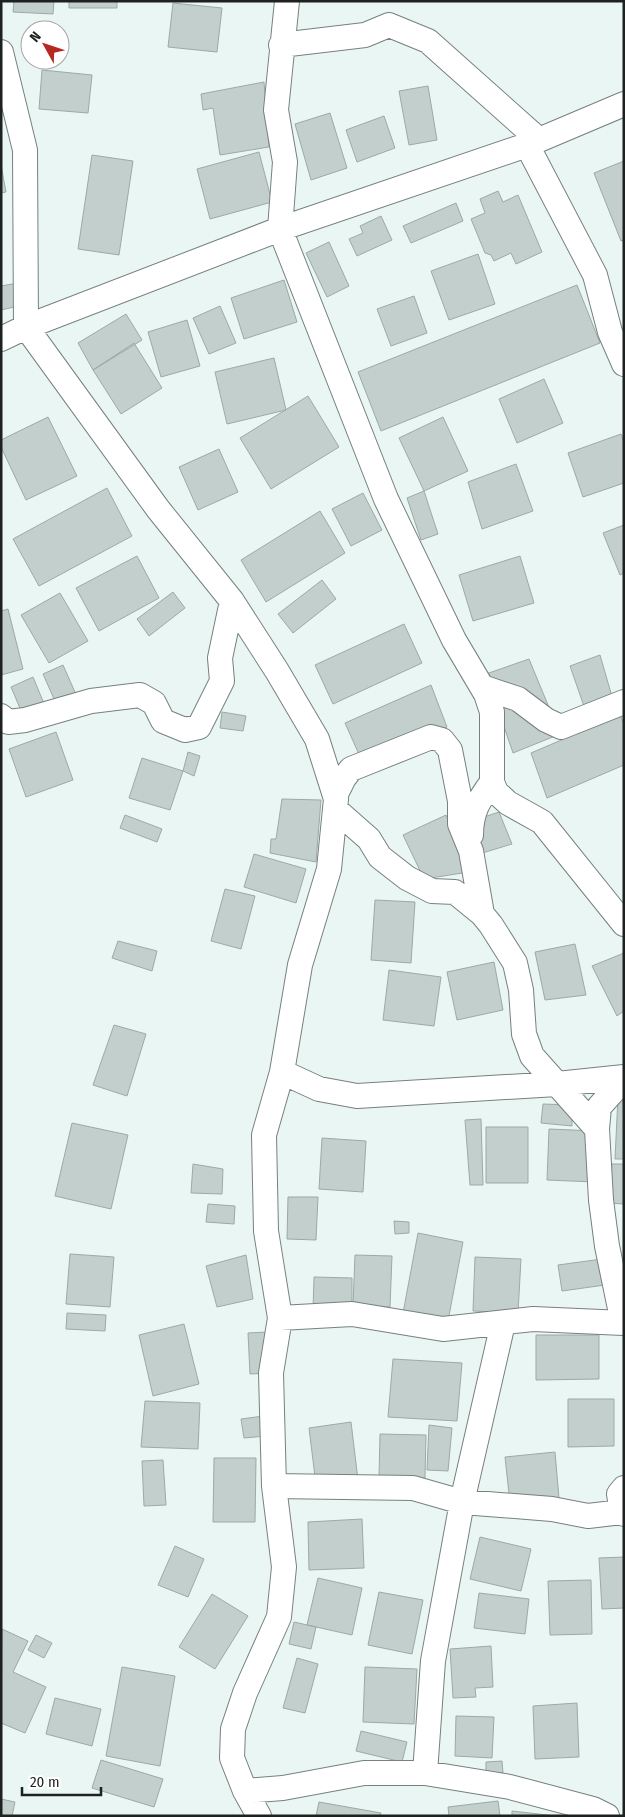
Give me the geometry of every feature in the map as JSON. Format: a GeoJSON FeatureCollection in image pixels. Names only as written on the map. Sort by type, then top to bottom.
{"type":"FeatureCollection","features":[{"type":"Feature","properties":{"kind":"street"},"geometry":{"type":"LineString","coordinates":[[287,1],[281,45],[276,110],[285,162],[280,229],[386,499],[454,640],[482,687],[492,712],[492,782],[496,792],[508,803],[542,822],[624,924]]}},
{"type":"Feature","properties":{"kind":"street"},"geometry":{"type":"LineString","coordinates":[[281,45],[365,35],[389,25],[428,41],[533,143],[594,275],[610,332],[624,364]]}},
{"type":"Feature","properties":{"kind":"street"},"geometry":{"type":"LineString","coordinates":[[1,52],[25,150],[26,327],[158,510],[232,601],[277,671],[317,739],[335,803],[369,839],[380,857],[407,878],[432,891],[455,892],[482,914],[491,925],[515,962],[521,990],[524,1034],[532,1056],[597,1129]]}},
{"type":"Feature","properties":{"kind":"street"},"geometry":{"type":"LineString","coordinates":[[1,339],[26,327],[280,229],[533,143],[624,104]]}},
{"type":"Feature","properties":{"kind":"street"},"geometry":{"type":"LineString","coordinates":[[1,716],[8,722],[25,720],[91,701],[140,696],[154,703],[164,721],[185,730],[199,727],[222,681],[220,658],[232,601]]}},
{"type":"Feature","properties":{"kind":"street"},"geometry":{"type":"LineString","coordinates":[[482,687],[518,699],[546,720],[561,727],[624,702]]}},
{"type":"Feature","properties":{"kind":"street"},"geometry":{"type":"LineString","coordinates":[[259,1816],[245,1791],[232,1758],[233,1729],[245,1693],[279,1617],[284,1567],[274,1486],[271,1373],[280,1318],[266,1231],[264,1135],[282,1072],[300,965],[329,869],[335,803],[351,769],[431,737],[442,740],[450,750],[460,801],[460,824],[471,852]]}},
{"type":"Feature","properties":{"kind":"street"},"geometry":{"type":"LineString","coordinates":[[482,914],[471,852],[471,822],[477,803],[492,782]]}},
{"type":"Feature","properties":{"kind":"street"},"geometry":{"type":"LineString","coordinates":[[282,1072],[319,1089],[357,1096],[624,1078]]}},
{"type":"Feature","properties":{"kind":"street"},"geometry":{"type":"LineString","coordinates":[[280,1318],[352,1314],[443,1329],[533,1319],[623,1323],[607,1246],[601,1200],[597,1129],[599,1107],[624,1078]]}},
{"type":"Feature","properties":{"kind":"street"},"geometry":{"type":"LineString","coordinates":[[425,1773],[433,1661],[462,1502],[503,1322]]}},
{"type":"Feature","properties":{"kind":"street"},"geometry":{"type":"LineString","coordinates":[[274,1486],[413,1488],[462,1502],[552,1509],[588,1516],[623,1513],[619,1494],[624,1488]]}},
{"type":"Feature","properties":{"kind":"street"},"geometry":{"type":"LineString","coordinates":[[245,1791],[284,1788],[364,1773],[425,1773],[510,1787],[593,1810],[607,1816]]}},
{"type":"Feature","properties":{"kind":"building"},"geometry":{"type":"Polygon","coordinates":[[[14,1],[54,1],[53,14],[13,12],[14,1]]]}},
{"type":"Feature","properties":{"kind":"building"},"geometry":{"type":"Polygon","coordinates":[[[69,1],[117,1],[117,8],[69,8],[69,1]]]}},
{"type":"Feature","properties":{"kind":"building"},"geometry":{"type":"Polygon","coordinates":[[[173,3],[222,8],[217,52],[168,47],[173,3]]]}},
{"type":"Feature","properties":{"kind":"building"},"geometry":{"type":"Polygon","coordinates":[[[42,70],[92,75],[88,113],[39,109],[42,70]]]}},
{"type":"Feature","properties":{"kind":"building"},"geometry":{"type":"Polygon","coordinates":[[[264,82],[269,147],[220,155],[213,108],[203,110],[201,94],[264,82]]]}},
{"type":"Feature","properties":{"kind":"building"},"geometry":{"type":"Polygon","coordinates":[[[428,86],[437,140],[409,145],[399,91],[428,86]]]}},
{"type":"Feature","properties":{"kind":"building"},"geometry":{"type":"Polygon","coordinates":[[[330,113],[347,168],[311,180],[295,124],[330,113]]]}},
{"type":"Feature","properties":{"kind":"building"},"geometry":{"type":"Polygon","coordinates":[[[384,116],[395,148],[357,162],[346,130],[384,116]]]}},
{"type":"Feature","properties":{"kind":"building"},"geometry":{"type":"Polygon","coordinates":[[[259,152],[272,202],[210,219],[197,169],[259,152]]]}},
{"type":"Feature","properties":{"kind":"building"},"geometry":{"type":"Polygon","coordinates":[[[92,155],[133,161],[119,255],[78,249],[92,155]]]}},
{"type":"Feature","properties":{"kind":"building"},"geometry":{"type":"Polygon","coordinates":[[[624,161],[624,240],[621,241],[594,173],[624,161]]]}},
{"type":"Feature","properties":{"kind":"building"},"geometry":{"type":"Polygon","coordinates":[[[1,165],[6,192],[1,193],[1,165]]]}},
{"type":"Feature","properties":{"kind":"building"},"geometry":{"type":"Polygon","coordinates":[[[498,191],[503,202],[518,195],[542,252],[516,264],[511,253],[494,261],[491,255],[485,253],[471,219],[485,213],[480,199],[498,191]]]}},
{"type":"Feature","properties":{"kind":"building"},"geometry":{"type":"Polygon","coordinates":[[[456,203],[463,221],[411,243],[403,226],[456,203]]]}},
{"type":"Feature","properties":{"kind":"building"},"geometry":{"type":"Polygon","coordinates":[[[381,216],[392,240],[357,256],[349,239],[363,233],[360,226],[381,216]]]}},
{"type":"Feature","properties":{"kind":"building"},"geometry":{"type":"Polygon","coordinates":[[[329,242],[349,286],[327,297],[306,253],[329,242]]]}},
{"type":"Feature","properties":{"kind":"building"},"geometry":{"type":"Polygon","coordinates":[[[478,254],[495,304],[449,320],[431,271],[478,254]]]}},
{"type":"Feature","properties":{"kind":"building"},"geometry":{"type":"Polygon","coordinates":[[[284,280],[297,322],[244,339],[231,298],[284,280]]]}},
{"type":"Feature","properties":{"kind":"building"},"geometry":{"type":"Polygon","coordinates":[[[18,283],[23,305],[1,310],[1,286],[18,283]]]}},
{"type":"Feature","properties":{"kind":"building"},"geometry":{"type":"Polygon","coordinates":[[[577,285],[600,343],[381,431],[358,372],[577,285]]]}},
{"type":"Feature","properties":{"kind":"building"},"geometry":{"type":"Polygon","coordinates":[[[414,296],[427,333],[391,346],[377,309],[414,296]]]}},
{"type":"Feature","properties":{"kind":"building"},"geometry":{"type":"Polygon","coordinates":[[[220,306],[236,343],[209,354],[193,318],[220,306]]]}},
{"type":"Feature","properties":{"kind":"building"},"geometry":{"type":"Polygon","coordinates":[[[126,314],[142,340],[93,370],[78,343],[126,314]]]}},
{"type":"Feature","properties":{"kind":"building"},"geometry":{"type":"Polygon","coordinates":[[[187,320],[200,366],[161,377],[148,332],[187,320]]]}},
{"type":"Feature","properties":{"kind":"building"},"geometry":{"type":"Polygon","coordinates":[[[134,343],[162,388],[121,414],[93,370],[134,343]]]}},
{"type":"Feature","properties":{"kind":"building"},"geometry":{"type":"Polygon","coordinates":[[[274,358],[286,410],[227,424],[215,372],[274,358]]]}},
{"type":"Feature","properties":{"kind":"building"},"geometry":{"type":"Polygon","coordinates":[[[544,379],[563,423],[517,443],[499,399],[544,379]]]}},
{"type":"Feature","properties":{"kind":"building"},"geometry":{"type":"Polygon","coordinates":[[[308,396],[339,447],[271,489],[240,438],[308,396]]]}},
{"type":"Feature","properties":{"kind":"building"},"geometry":{"type":"Polygon","coordinates":[[[48,417],[77,476],[26,500],[1,447],[1,440],[48,417]]]}},
{"type":"Feature","properties":{"kind":"building"},"geometry":{"type":"Polygon","coordinates":[[[443,417],[468,471],[424,491],[399,438],[443,417]]]}},
{"type":"Feature","properties":{"kind":"building"},"geometry":{"type":"Polygon","coordinates":[[[621,434],[624,442],[624,483],[583,497],[568,453],[621,434]]]}},
{"type":"Feature","properties":{"kind":"building"},"geometry":{"type":"Polygon","coordinates":[[[219,449],[238,492],[198,510],[179,467],[219,449]]]}},
{"type":"Feature","properties":{"kind":"building"},"geometry":{"type":"Polygon","coordinates":[[[516,464],[533,511],[482,529],[468,482],[516,464]]]}},
{"type":"Feature","properties":{"kind":"building"},"geometry":{"type":"Polygon","coordinates":[[[107,488],[132,536],[39,586],[13,539],[107,488]]]}},
{"type":"Feature","properties":{"kind":"building"},"geometry":{"type":"Polygon","coordinates":[[[424,491],[438,534],[421,540],[407,498],[424,491]]]}},
{"type":"Feature","properties":{"kind":"building"},"geometry":{"type":"Polygon","coordinates":[[[363,493],[382,530],[351,546],[332,509],[363,493]]]}},
{"type":"Feature","properties":{"kind":"building"},"geometry":{"type":"Polygon","coordinates":[[[320,511],[345,553],[266,602],[241,560],[320,511]]]}},
{"type":"Feature","properties":{"kind":"building"},"geometry":{"type":"Polygon","coordinates":[[[624,525],[624,573],[620,575],[603,533],[624,525]]]}},
{"type":"Feature","properties":{"kind":"building"},"geometry":{"type":"Polygon","coordinates":[[[137,556],[159,598],[99,631],[76,588],[137,556]]]}},
{"type":"Feature","properties":{"kind":"building"},"geometry":{"type":"Polygon","coordinates":[[[520,556],[534,603],[473,621],[459,575],[520,556]]]}},
{"type":"Feature","properties":{"kind":"building"},"geometry":{"type":"Polygon","coordinates":[[[322,580],[336,599],[293,633],[278,614],[322,580]]]}},
{"type":"Feature","properties":{"kind":"building"},"geometry":{"type":"Polygon","coordinates":[[[173,592],[185,608],[149,636],[137,619],[173,592]]]}},
{"type":"Feature","properties":{"kind":"building"},"geometry":{"type":"Polygon","coordinates":[[[60,593],[88,641],[49,663],[21,615],[60,593]]]}},
{"type":"Feature","properties":{"kind":"building"},"geometry":{"type":"Polygon","coordinates":[[[8,609],[23,669],[1,675],[1,611],[8,609]]]}},
{"type":"Feature","properties":{"kind":"building"},"geometry":{"type":"Polygon","coordinates":[[[404,624],[422,663],[333,704],[315,665],[404,624]]]}},
{"type":"Feature","properties":{"kind":"building"},"geometry":{"type":"Polygon","coordinates":[[[600,655],[613,700],[586,712],[570,666],[600,655]]]}},
{"type":"Feature","properties":{"kind":"building"},"geometry":{"type":"Polygon","coordinates":[[[529,659],[560,734],[513,753],[486,674],[529,659]]]}},
{"type":"Feature","properties":{"kind":"building"},"geometry":{"type":"Polygon","coordinates":[[[63,665],[78,699],[58,708],[43,674],[63,665]]]}},
{"type":"Feature","properties":{"kind":"building"},"geometry":{"type":"Polygon","coordinates":[[[33,677],[47,711],[25,720],[11,687],[33,677]]]}},
{"type":"Feature","properties":{"kind":"building"},"geometry":{"type":"Polygon","coordinates":[[[431,685],[447,727],[362,761],[345,723],[431,685]]]}},
{"type":"Feature","properties":{"kind":"building"},"geometry":{"type":"Polygon","coordinates":[[[222,712],[246,716],[243,731],[220,728],[222,712]]]}},
{"type":"Feature","properties":{"kind":"building"},"geometry":{"type":"Polygon","coordinates":[[[620,715],[624,724],[624,765],[547,798],[531,753],[620,715]]]}},
{"type":"Feature","properties":{"kind":"building"},"geometry":{"type":"Polygon","coordinates":[[[56,732],[73,780],[26,797],[9,749],[56,732]]]}},
{"type":"Feature","properties":{"kind":"building"},"geometry":{"type":"Polygon","coordinates":[[[188,752],[200,756],[194,776],[183,771],[188,752]]]}},
{"type":"Feature","properties":{"kind":"building"},"geometry":{"type":"Polygon","coordinates":[[[142,758],[183,771],[170,810],[129,798],[142,758]]]}},
{"type":"Feature","properties":{"kind":"building"},"geometry":{"type":"Polygon","coordinates":[[[282,799],[321,800],[316,862],[270,853],[271,839],[276,839],[282,799]]]}},
{"type":"Feature","properties":{"kind":"building"},"geometry":{"type":"Polygon","coordinates":[[[499,812],[512,844],[479,854],[466,823],[499,812]]]}},
{"type":"Feature","properties":{"kind":"building"},"geometry":{"type":"Polygon","coordinates":[[[125,815],[162,829],[157,842],[120,828],[125,815]]]}},
{"type":"Feature","properties":{"kind":"building"},"geometry":{"type":"Polygon","coordinates":[[[446,815],[469,872],[424,879],[403,835],[446,815]]]}},
{"type":"Feature","properties":{"kind":"building"},"geometry":{"type":"Polygon","coordinates":[[[254,854],[306,869],[296,903],[244,887],[254,854]]]}},
{"type":"Feature","properties":{"kind":"building"},"geometry":{"type":"Polygon","coordinates":[[[225,889],[255,896],[241,949],[211,941],[225,889]]]}},
{"type":"Feature","properties":{"kind":"building"},"geometry":{"type":"Polygon","coordinates":[[[375,900],[415,902],[411,963],[371,960],[375,900]]]}},
{"type":"Feature","properties":{"kind":"building"},"geometry":{"type":"Polygon","coordinates":[[[118,941],[157,951],[152,971],[112,958],[118,941]]]}},
{"type":"Feature","properties":{"kind":"building"},"geometry":{"type":"Polygon","coordinates":[[[575,944],[586,995],[545,1000],[535,952],[575,944]]]}},
{"type":"Feature","properties":{"kind":"building"},"geometry":{"type":"Polygon","coordinates":[[[624,953],[624,1011],[617,1016],[592,966],[624,953]]]}},
{"type":"Feature","properties":{"kind":"building"},"geometry":{"type":"Polygon","coordinates":[[[494,962],[503,1010],[457,1020],[447,972],[494,962]]]}},
{"type":"Feature","properties":{"kind":"building"},"geometry":{"type":"Polygon","coordinates":[[[389,970],[441,977],[434,1026],[383,1020],[389,970]]]}},
{"type":"Feature","properties":{"kind":"building"},"geometry":{"type":"Polygon","coordinates":[[[114,1025],[146,1034],[127,1096],[93,1085],[114,1025]]]}},
{"type":"Feature","properties":{"kind":"building"},"geometry":{"type":"Polygon","coordinates":[[[618,1097],[624,1097],[624,1159],[615,1159],[618,1097]]]}},
{"type":"Feature","properties":{"kind":"building"},"geometry":{"type":"Polygon","coordinates":[[[543,1104],[572,1105],[572,1126],[541,1123],[543,1104]]]}},
{"type":"Feature","properties":{"kind":"building"},"geometry":{"type":"Polygon","coordinates":[[[481,1119],[483,1185],[470,1185],[465,1120],[481,1119]]]}},
{"type":"Feature","properties":{"kind":"building"},"geometry":{"type":"Polygon","coordinates":[[[72,1123],[128,1135],[111,1209],[55,1196],[72,1123]]]}},
{"type":"Feature","properties":{"kind":"building"},"geometry":{"type":"Polygon","coordinates":[[[486,1127],[528,1127],[528,1183],[486,1183],[486,1127]]]}},
{"type":"Feature","properties":{"kind":"building"},"geometry":{"type":"Polygon","coordinates":[[[549,1129],[596,1131],[594,1182],[547,1180],[549,1129]]]}},
{"type":"Feature","properties":{"kind":"building"},"geometry":{"type":"Polygon","coordinates":[[[322,1138],[366,1141],[363,1192],[319,1189],[322,1138]]]}},
{"type":"Feature","properties":{"kind":"building"},"geometry":{"type":"Polygon","coordinates":[[[193,1164],[223,1169],[222,1194],[191,1193],[193,1164]]]}},
{"type":"Feature","properties":{"kind":"building"},"geometry":{"type":"Polygon","coordinates":[[[612,1164],[624,1164],[624,1204],[609,1203],[612,1164]]]}},
{"type":"Feature","properties":{"kind":"building"},"geometry":{"type":"Polygon","coordinates":[[[288,1197],[318,1197],[316,1240],[287,1239],[288,1197]]]}},
{"type":"Feature","properties":{"kind":"building"},"geometry":{"type":"Polygon","coordinates":[[[208,1204],[235,1206],[234,1224],[206,1222],[208,1204]]]}},
{"type":"Feature","properties":{"kind":"building"},"geometry":{"type":"Polygon","coordinates":[[[394,1221],[409,1222],[409,1233],[395,1234],[394,1221]]]}},
{"type":"Feature","properties":{"kind":"building"},"geometry":{"type":"Polygon","coordinates":[[[418,1233],[463,1242],[448,1321],[403,1313],[418,1233]]]}},
{"type":"Feature","properties":{"kind":"building"},"geometry":{"type":"Polygon","coordinates":[[[70,1254],[114,1257],[110,1307],[66,1304],[70,1254]]]}},
{"type":"Feature","properties":{"kind":"building"},"geometry":{"type":"Polygon","coordinates":[[[246,1255],[253,1299],[217,1307],[206,1266],[246,1255]]]}},
{"type":"Feature","properties":{"kind":"building"},"geometry":{"type":"Polygon","coordinates":[[[355,1255],[392,1256],[390,1307],[353,1306],[355,1255]]]}},
{"type":"Feature","properties":{"kind":"building"},"geometry":{"type":"Polygon","coordinates":[[[475,1257],[521,1259],[518,1313],[473,1311],[475,1257]]]}},
{"type":"Feature","properties":{"kind":"building"},"geometry":{"type":"Polygon","coordinates":[[[602,1259],[605,1285],[562,1291],[558,1265],[602,1259]]]}},
{"type":"Feature","properties":{"kind":"building"},"geometry":{"type":"Polygon","coordinates":[[[314,1277],[352,1278],[352,1311],[313,1310],[314,1277]]]}},
{"type":"Feature","properties":{"kind":"building"},"geometry":{"type":"Polygon","coordinates":[[[67,1313],[106,1315],[105,1331],[66,1329],[67,1313]]]}},
{"type":"Feature","properties":{"kind":"building"},"geometry":{"type":"Polygon","coordinates":[[[184,1324],[199,1384],[153,1396],[139,1335],[184,1324]]]}},
{"type":"Feature","properties":{"kind":"building"},"geometry":{"type":"Polygon","coordinates":[[[268,1332],[270,1373],[250,1374],[248,1333],[268,1332]]]}},
{"type":"Feature","properties":{"kind":"building"},"geometry":{"type":"Polygon","coordinates":[[[536,1335],[599,1335],[599,1379],[536,1380],[536,1335]]]}},
{"type":"Feature","properties":{"kind":"building"},"geometry":{"type":"Polygon","coordinates":[[[393,1359],[462,1363],[457,1421],[388,1417],[393,1359]]]}},
{"type":"Feature","properties":{"kind":"building"},"geometry":{"type":"Polygon","coordinates":[[[568,1399],[614,1399],[614,1446],[568,1447],[568,1399]]]}},
{"type":"Feature","properties":{"kind":"building"},"geometry":{"type":"Polygon","coordinates":[[[145,1401],[200,1403],[198,1449],[141,1447],[145,1401]]]}},
{"type":"Feature","properties":{"kind":"building"},"geometry":{"type":"Polygon","coordinates":[[[264,1416],[266,1436],[244,1438],[241,1419],[264,1416]]]}},
{"type":"Feature","properties":{"kind":"building"},"geometry":{"type":"Polygon","coordinates":[[[351,1422],[358,1480],[316,1485],[309,1428],[351,1422]]]}},
{"type":"Feature","properties":{"kind":"building"},"geometry":{"type":"Polygon","coordinates":[[[429,1425],[452,1428],[448,1471],[427,1470],[429,1425]]]}},
{"type":"Feature","properties":{"kind":"building"},"geometry":{"type":"Polygon","coordinates":[[[380,1434],[426,1435],[425,1478],[379,1478],[380,1434]]]}},
{"type":"Feature","properties":{"kind":"building"},"geometry":{"type":"Polygon","coordinates":[[[555,1452],[559,1498],[510,1503],[505,1457],[555,1452]]]}},
{"type":"Feature","properties":{"kind":"building"},"geometry":{"type":"Polygon","coordinates":[[[214,1458],[256,1458],[255,1522],[213,1522],[214,1458]]]}},
{"type":"Feature","properties":{"kind":"building"},"geometry":{"type":"Polygon","coordinates":[[[163,1460],[166,1505],[144,1506],[142,1461],[163,1460]]]}},
{"type":"Feature","properties":{"kind":"building"},"geometry":{"type":"Polygon","coordinates":[[[362,1519],[364,1568],[309,1570],[308,1522],[362,1519]]]}},
{"type":"Feature","properties":{"kind":"building"},"geometry":{"type":"Polygon","coordinates":[[[480,1537],[531,1549],[521,1591],[470,1579],[480,1537]]]}},
{"type":"Feature","properties":{"kind":"building"},"geometry":{"type":"Polygon","coordinates":[[[175,1546],[204,1559],[188,1597],[158,1585],[175,1546]]]}},
{"type":"Feature","properties":{"kind":"building"},"geometry":{"type":"Polygon","coordinates":[[[624,1557],[624,1608],[602,1609],[599,1558],[624,1557]]]}},
{"type":"Feature","properties":{"kind":"building"},"geometry":{"type":"Polygon","coordinates":[[[318,1578],[362,1588],[352,1635],[307,1625],[318,1578]]]}},
{"type":"Feature","properties":{"kind":"building"},"geometry":{"type":"Polygon","coordinates":[[[591,1580],[592,1634],[550,1635],[548,1581],[591,1580]]]}},
{"type":"Feature","properties":{"kind":"building"},"geometry":{"type":"Polygon","coordinates":[[[379,1592],[423,1600],[412,1654],[368,1645],[379,1592]]]}},
{"type":"Feature","properties":{"kind":"building"},"geometry":{"type":"Polygon","coordinates":[[[479,1593],[529,1599],[525,1634],[474,1628],[479,1593]]]}},
{"type":"Feature","properties":{"kind":"building"},"geometry":{"type":"Polygon","coordinates":[[[212,1594],[248,1616],[215,1669],[179,1647],[212,1594]]]}},
{"type":"Feature","properties":{"kind":"building"},"geometry":{"type":"Polygon","coordinates":[[[294,1622],[316,1627],[311,1649],[289,1644],[294,1622]]]}},
{"type":"Feature","properties":{"kind":"building"},"geometry":{"type":"Polygon","coordinates":[[[2,1629],[28,1641],[13,1672],[46,1687],[25,1733],[1,1723],[2,1629]]]}},
{"type":"Feature","properties":{"kind":"building"},"geometry":{"type":"Polygon","coordinates":[[[36,1635],[52,1643],[44,1658],[28,1650],[36,1635]]]}},
{"type":"Feature","properties":{"kind":"building"},"geometry":{"type":"Polygon","coordinates":[[[491,1646],[493,1687],[475,1688],[476,1697],[453,1698],[450,1649],[491,1646]]]}},
{"type":"Feature","properties":{"kind":"building"},"geometry":{"type":"Polygon","coordinates":[[[297,1658],[318,1664],[305,1713],[283,1708],[297,1658]]]}},
{"type":"Feature","properties":{"kind":"building"},"geometry":{"type":"Polygon","coordinates":[[[122,1667],[175,1676],[160,1766],[106,1756],[122,1667]]]}},
{"type":"Feature","properties":{"kind":"building"},"geometry":{"type":"Polygon","coordinates":[[[365,1667],[417,1669],[414,1724],[363,1722],[365,1667]]]}},
{"type":"Feature","properties":{"kind":"building"},"geometry":{"type":"Polygon","coordinates":[[[55,1698],[101,1709],[92,1746],[46,1734],[55,1698]]]}},
{"type":"Feature","properties":{"kind":"building"},"geometry":{"type":"Polygon","coordinates":[[[577,1703],[579,1757],[535,1759],[533,1706],[577,1703]]]}},
{"type":"Feature","properties":{"kind":"building"},"geometry":{"type":"Polygon","coordinates":[[[456,1716],[494,1717],[492,1758],[455,1756],[456,1716]]]}},
{"type":"Feature","properties":{"kind":"building"},"geometry":{"type":"Polygon","coordinates":[[[361,1731],[407,1742],[402,1762],[356,1751],[361,1731]]]}},
{"type":"Feature","properties":{"kind":"building"},"geometry":{"type":"Polygon","coordinates":[[[101,1760],[163,1779],[154,1807],[92,1788],[101,1760]]]}},
{"type":"Feature","properties":{"kind":"building"},"geometry":{"type":"Polygon","coordinates":[[[502,1761],[503,1773],[486,1772],[486,1762],[502,1761]]]}},
{"type":"Feature","properties":{"kind":"building"},"geometry":{"type":"Polygon","coordinates":[[[1,1799],[15,1802],[12,1816],[1,1816],[1,1799]]]}},
{"type":"Feature","properties":{"kind":"building"},"geometry":{"type":"Polygon","coordinates":[[[498,1801],[500,1816],[449,1816],[448,1807],[498,1801]]]}},
{"type":"Feature","properties":{"kind":"building"},"geometry":{"type":"Polygon","coordinates":[[[319,1802],[381,1813],[380,1816],[316,1816],[319,1802]]]}},
{"type":"Feature","properties":{"kind":"building"},"geometry":{"type":"Polygon","coordinates":[[[512,1811],[556,1816],[512,1816],[512,1811]]]}}]}
